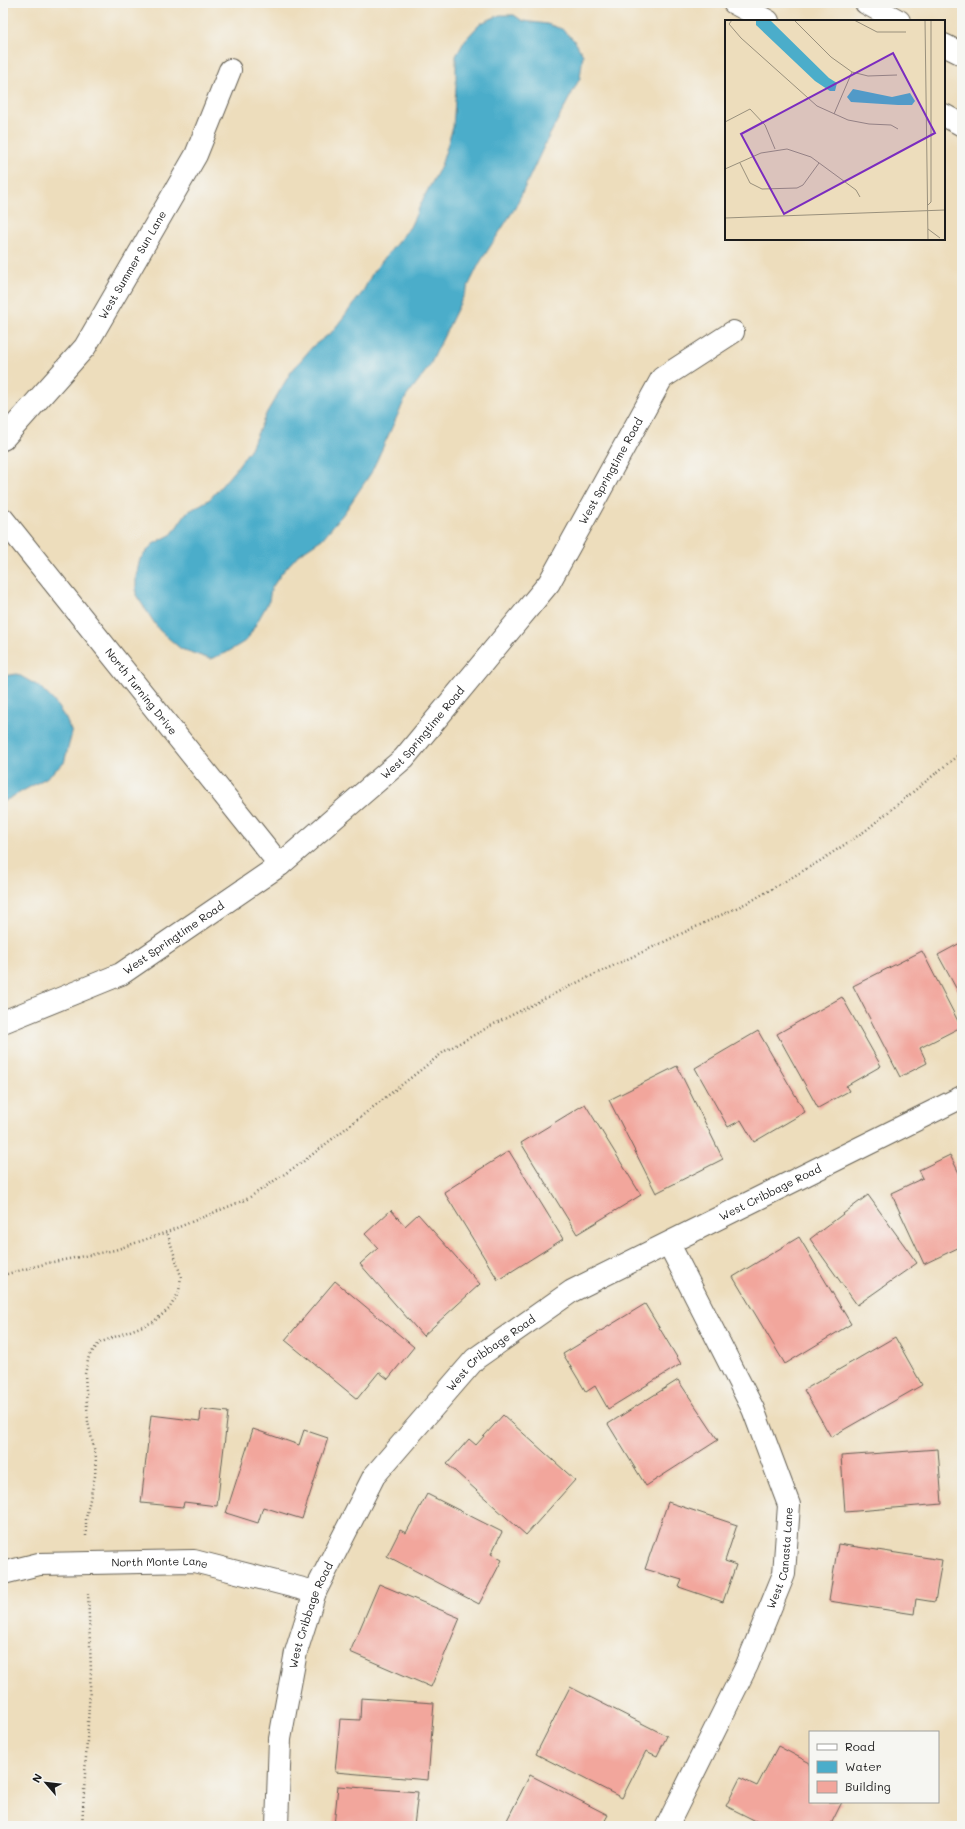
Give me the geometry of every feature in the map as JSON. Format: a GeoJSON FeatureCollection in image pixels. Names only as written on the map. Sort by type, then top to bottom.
{"type":"FeatureCollection","features":[{"type":"Feature","properties":{"kind":"street"},"geometry":{"type":"LineString","coordinates":[[734,3],[766,20]]}},
{"type":"Feature","properties":{"kind":"street"},"geometry":{"type":"LineString","coordinates":[[866,3],[898,20]]}},
{"type":"Feature","properties":{"kind":"street"},"geometry":{"type":"LineString","coordinates":[[945,46],[962,54]]}},
{"type":"Feature","properties":{"kind":"street","name":"West Summer Sun Lane"},"geometry":{"type":"LineString","coordinates":[[3,439],[85,347],[196,155],[230,70]]}},
{"type":"Feature","properties":{"kind":"street"},"geometry":{"type":"LineString","coordinates":[[945,116],[962,125]]}},
{"type":"Feature","properties":{"kind":"street","name":"West Springtime Road"},"geometry":{"type":"LineString","coordinates":[[3,1022],[121,974],[280,865],[404,758],[549,583],[662,378],[733,332]]}},
{"type":"Feature","properties":{"kind":"street","name":"North Turning Drive"},"geometry":{"type":"LineString","coordinates":[[3,519],[280,865]]}},
{"type":"Feature","properties":{"kind":"street","name":"West Cribbage Road"},"geometry":{"type":"LineString","coordinates":[[277,1826],[280,1739],[296,1652],[315,1592],[374,1476],[475,1359],[572,1291],[962,1097]]}},
{"type":"Feature","properties":{"kind":"street","name":"West Canasta Lane"},"geometry":{"type":"LineString","coordinates":[[667,1826],[748,1664],[784,1574],[788,1505],[753,1409],[669,1244]]}},
{"type":"Feature","properties":{"kind":"street","name":"North Monte Lane"},"geometry":{"type":"LineString","coordinates":[[3,1573],[39,1564],[194,1561],[315,1592]]}},
{"type":"Feature","properties":{"kind":"path"},"geometry":{"type":"LineString","coordinates":[[3,1274],[48,1263],[115,1250],[167,1232],[247,1199],[304,1161],[445,1051],[570,986],[751,901],[820,861],[865,830],[962,752]]}},
{"type":"Feature","properties":{"kind":"path"},"geometry":{"type":"LineString","coordinates":[[82,1826],[91,1671],[86,1518],[95,1476],[96,1457],[88,1422],[85,1374],[89,1356],[98,1343],[153,1322],[168,1309],[179,1292],[181,1276],[167,1232]]}},
{"type":"Feature","properties":{"kind":"water"},"geometry":{"type":"Polygon","coordinates":[[[500,15],[514,15],[523,21],[547,24],[562,29],[574,40],[583,55],[580,78],[546,142],[515,208],[479,264],[429,367],[406,397],[371,473],[344,513],[322,539],[298,555],[281,574],[271,589],[269,601],[247,640],[226,653],[210,659],[181,649],[159,630],[136,595],[136,576],[140,559],[153,544],[172,534],[186,513],[210,499],[235,470],[251,448],[267,412],[291,372],[313,346],[332,332],[362,293],[373,272],[410,227],[441,166],[453,127],[456,87],[456,56],[465,40],[481,23],[500,15]]]}},
{"type":"Feature","properties":{"kind":"water"},"geometry":{"type":"Polygon","coordinates":[[[17,674],[40,687],[53,700],[66,719],[72,733],[64,763],[46,778],[3,802],[3,676],[17,674]]]}},
{"type":"Feature","properties":{"kind":"building"},"geometry":{"type":"Polygon","coordinates":[[[962,942],[962,999],[938,955],[962,942]]]}},
{"type":"Feature","properties":{"kind":"building"},"geometry":{"type":"Polygon","coordinates":[[[922,951],[961,1027],[920,1048],[927,1063],[900,1077],[853,986],[922,951]]]}},
{"type":"Feature","properties":{"kind":"building"},"geometry":{"type":"Polygon","coordinates":[[[842,997],[881,1066],[846,1086],[849,1091],[818,1108],[777,1034],[842,997]]]}},
{"type":"Feature","properties":{"kind":"building"},"geometry":{"type":"Polygon","coordinates":[[[758,1031],[805,1112],[754,1142],[741,1120],[728,1127],[695,1068],[758,1031]]]}},
{"type":"Feature","properties":{"kind":"building"},"geometry":{"type":"Polygon","coordinates":[[[677,1066],[723,1159],[656,1193],[609,1100],[677,1066]]]}},
{"type":"Feature","properties":{"kind":"building"},"geometry":{"type":"Polygon","coordinates":[[[585,1104],[641,1195],[577,1234],[521,1143],[585,1104]]]}},
{"type":"Feature","properties":{"kind":"building"},"geometry":{"type":"Polygon","coordinates":[[[509,1151],[563,1239],[498,1280],[444,1192],[509,1151]]]}},
{"type":"Feature","properties":{"kind":"building"},"geometry":{"type":"Polygon","coordinates":[[[950,1155],[962,1179],[962,1246],[924,1264],[891,1193],[923,1178],[919,1170],[950,1155]]]}},
{"type":"Feature","properties":{"kind":"building"},"geometry":{"type":"Polygon","coordinates":[[[868,1195],[917,1263],[857,1305],[810,1239],[868,1195]]]}},
{"type":"Feature","properties":{"kind":"building"},"geometry":{"type":"Polygon","coordinates":[[[391,1210],[405,1226],[418,1214],[480,1284],[423,1336],[360,1264],[378,1248],[365,1234],[391,1210]]]}},
{"type":"Feature","properties":{"kind":"building"},"geometry":{"type":"Polygon","coordinates":[[[799,1237],[851,1324],[785,1364],[733,1277],[799,1237]]]}},
{"type":"Feature","properties":{"kind":"building"},"geometry":{"type":"Polygon","coordinates":[[[335,1281],[414,1347],[388,1379],[379,1372],[357,1399],[285,1340],[335,1281]]]}},
{"type":"Feature","properties":{"kind":"building"},"geometry":{"type":"Polygon","coordinates":[[[645,1304],[681,1364],[608,1409],[595,1386],[586,1392],[563,1354],[645,1304]]]}},
{"type":"Feature","properties":{"kind":"building"},"geometry":{"type":"Polygon","coordinates":[[[895,1337],[922,1385],[831,1437],[804,1390],[895,1337]]]}},
{"type":"Feature","properties":{"kind":"building"},"geometry":{"type":"Polygon","coordinates":[[[678,1380],[718,1440],[646,1486],[608,1424],[678,1380]]]}},
{"type":"Feature","properties":{"kind":"building"},"geometry":{"type":"Polygon","coordinates":[[[201,1409],[228,1412],[217,1506],[184,1502],[183,1507],[141,1503],[151,1415],[200,1421],[201,1409]]]}},
{"type":"Feature","properties":{"kind":"building"},"geometry":{"type":"Polygon","coordinates":[[[503,1415],[575,1480],[526,1535],[447,1464],[469,1439],[476,1445],[503,1415]]]}},
{"type":"Feature","properties":{"kind":"building"},"geometry":{"type":"Polygon","coordinates":[[[253,1429],[299,1445],[304,1430],[328,1438],[302,1519],[263,1507],[258,1523],[226,1513],[253,1429]]]}},
{"type":"Feature","properties":{"kind":"building"},"geometry":{"type":"Polygon","coordinates":[[[938,1449],[942,1504],[845,1512],[841,1456],[938,1449]]]}},
{"type":"Feature","properties":{"kind":"building"},"geometry":{"type":"Polygon","coordinates":[[[427,1494],[502,1532],[491,1554],[502,1560],[479,1604],[387,1556],[400,1530],[406,1533],[427,1494]]]}},
{"type":"Feature","properties":{"kind":"building"},"geometry":{"type":"Polygon","coordinates":[[[668,1502],[737,1525],[725,1561],[736,1565],[723,1602],[679,1587],[682,1580],[645,1569],[668,1502]]]}},
{"type":"Feature","properties":{"kind":"building"},"geometry":{"type":"Polygon","coordinates":[[[838,1544],[942,1560],[935,1602],[916,1599],[914,1614],[829,1601],[838,1544]]]}},
{"type":"Feature","properties":{"kind":"building"},"geometry":{"type":"Polygon","coordinates":[[[379,1584],[460,1618],[431,1687],[350,1652],[379,1584]]]}},
{"type":"Feature","properties":{"kind":"building"},"geometry":{"type":"Polygon","coordinates":[[[570,1687],[667,1736],[657,1756],[646,1751],[622,1798],[536,1754],[570,1687]]]}},
{"type":"Feature","properties":{"kind":"building"},"geometry":{"type":"Polygon","coordinates":[[[361,1698],[434,1703],[428,1780],[335,1772],[340,1719],[360,1720],[361,1698]]]}},
{"type":"Feature","properties":{"kind":"building"},"geometry":{"type":"Polygon","coordinates":[[[778,1746],[809,1762],[809,1803],[842,1803],[830,1826],[766,1826],[726,1806],[740,1778],[757,1786],[778,1746]]]}},
{"type":"Feature","properties":{"kind":"building"},"geometry":{"type":"Polygon","coordinates":[[[530,1775],[608,1815],[602,1826],[504,1826],[530,1775]]]}},
{"type":"Feature","properties":{"kind":"building"},"geometry":{"type":"Polygon","coordinates":[[[338,1786],[418,1792],[414,1826],[334,1826],[338,1786]]]}}]}
